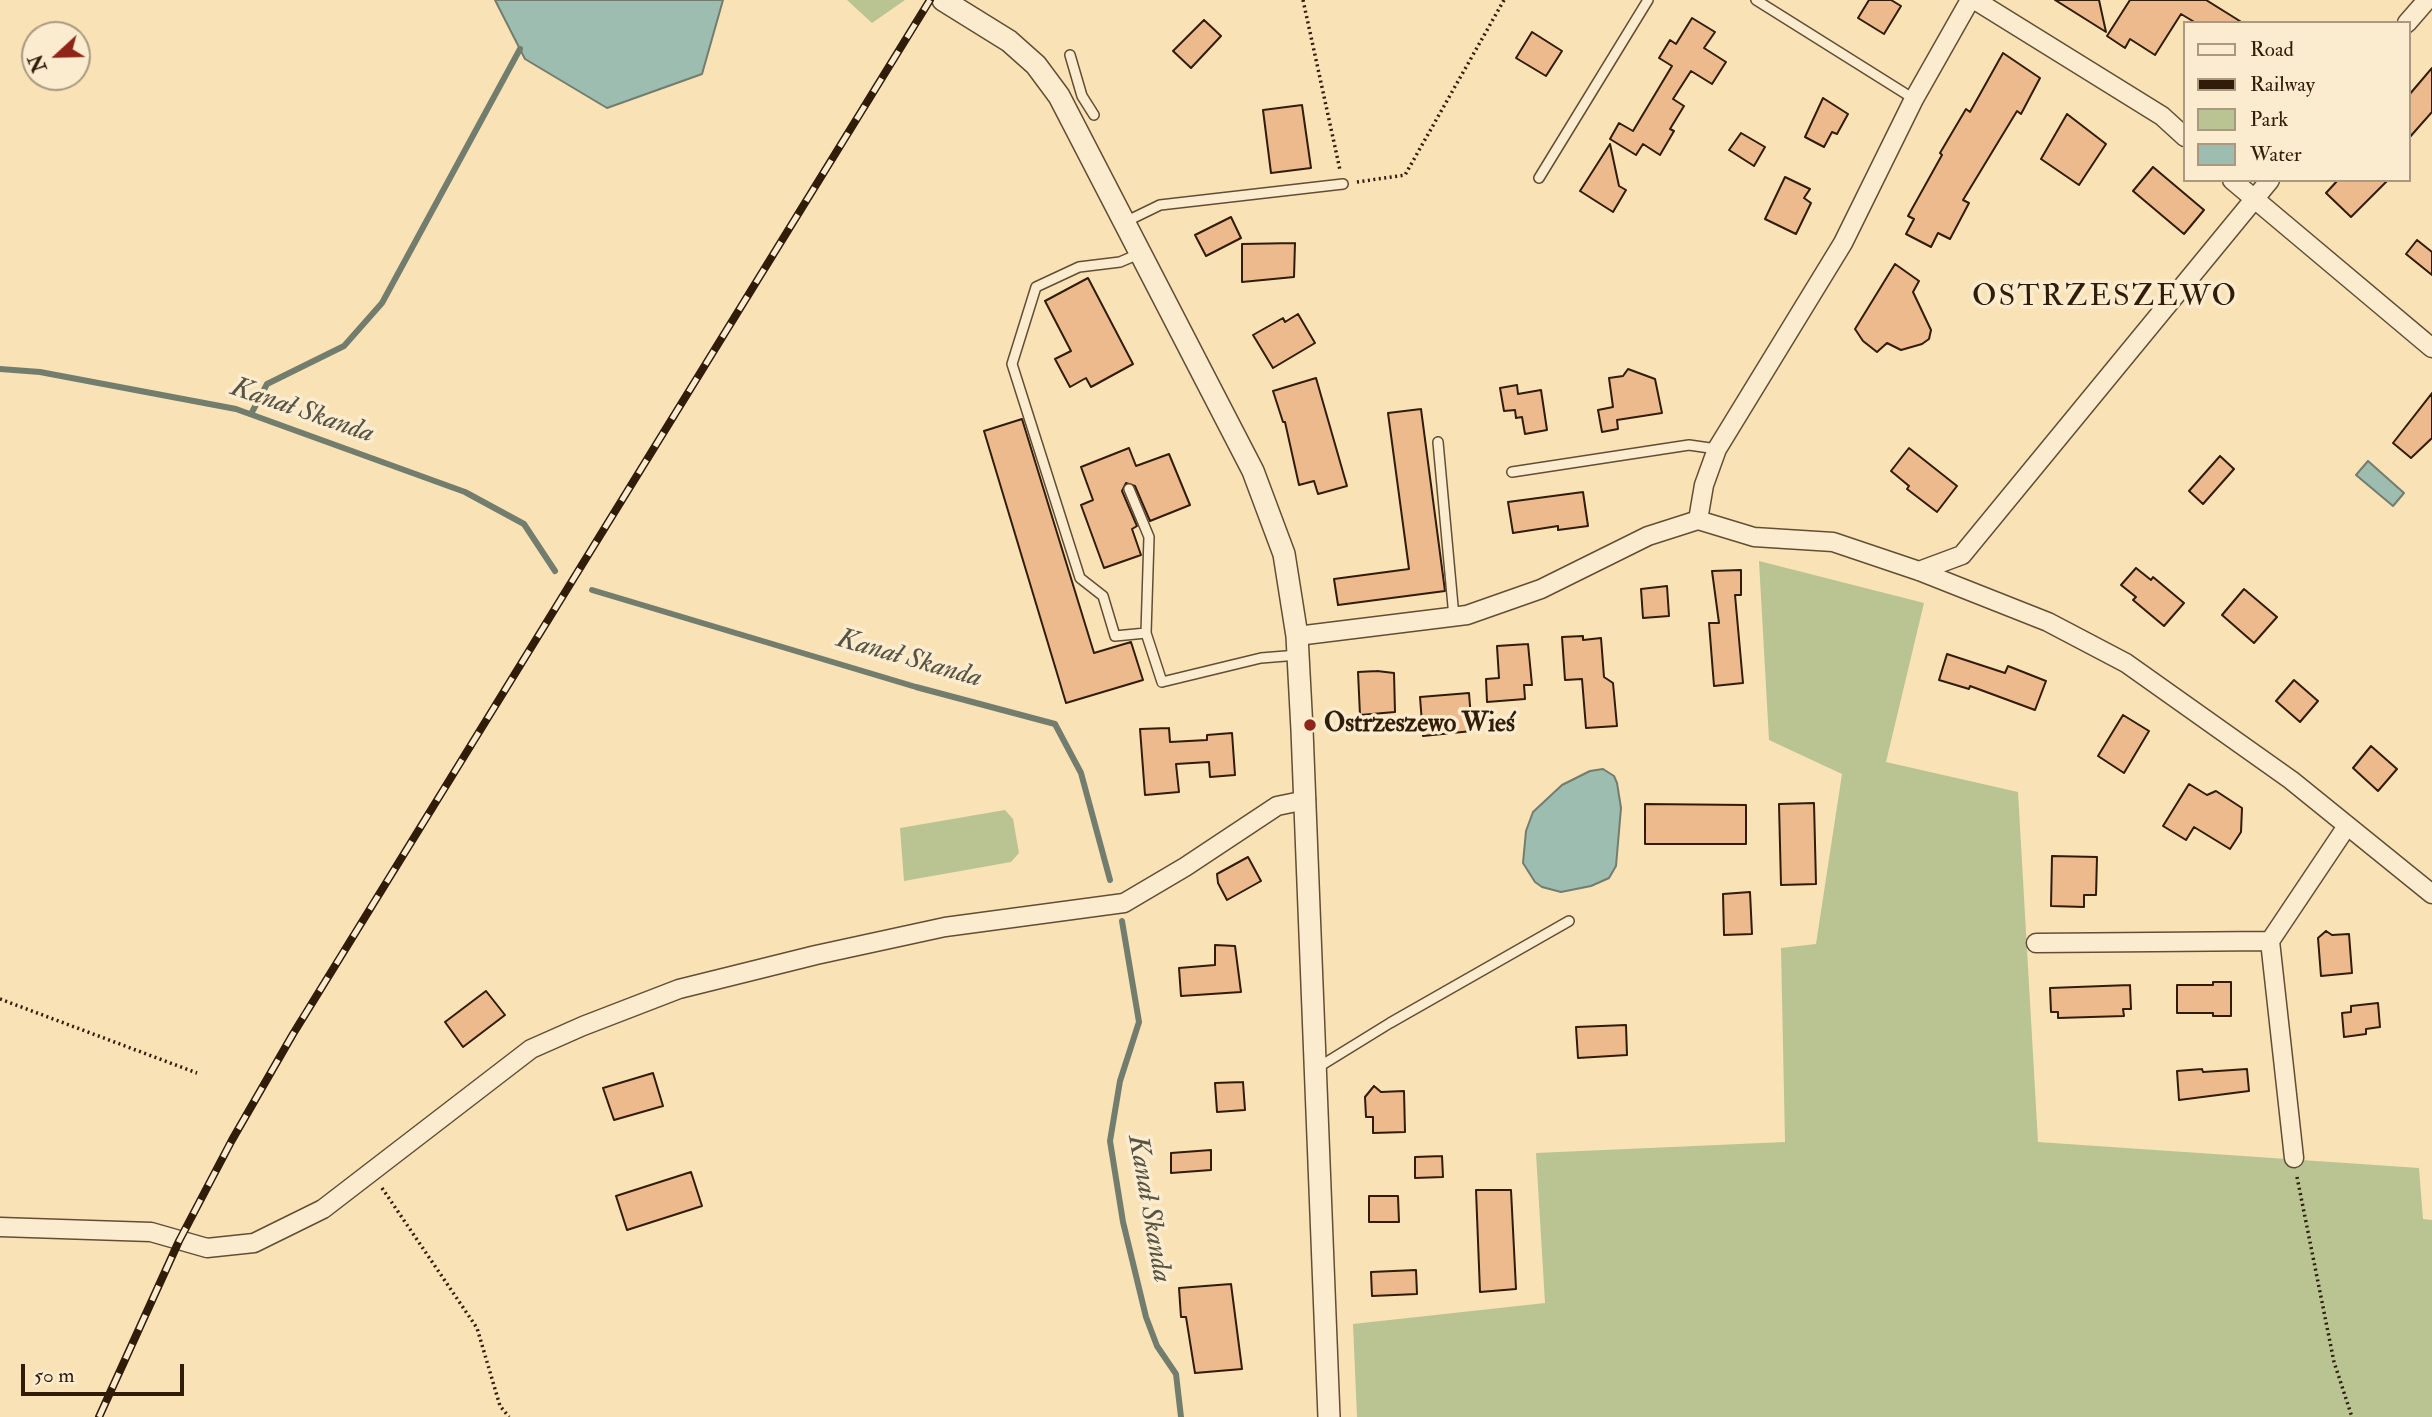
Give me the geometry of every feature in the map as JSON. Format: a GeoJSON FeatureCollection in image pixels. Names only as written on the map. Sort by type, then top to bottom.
{"type":"FeatureCollection","features":[{"type":"Feature","properties":{"kind":"street"},"geometry":{"type":"LineString","coordinates":[[943,0],[1009,41],[1036,65],[1068,113],[1266,501],[1284,554],[1298,645],[1329,1417]]}},
{"type":"Feature","properties":{"kind":"street"},"geometry":{"type":"LineString","coordinates":[[1698,520],[1704,485],[1717,449],[1843,243],[1914,99],[1973,0],[2162,116],[2184,136]]}},
{"type":"Feature","properties":{"kind":"street"},"geometry":{"type":"LineString","coordinates":[[2409,21],[2427,0]]}},
{"type":"Feature","properties":{"kind":"street"},"geometry":{"type":"LineString","coordinates":[[2234,182],[2432,348]]}},
{"type":"Feature","properties":{"kind":"street"},"geometry":{"type":"LineString","coordinates":[[1919,571],[1962,555],[2268,182]]}},
{"type":"Feature","properties":{"kind":"street"},"geometry":{"type":"LineString","coordinates":[[1298,645],[1468,615],[1541,589],[1648,536],[1698,520],[1754,537],[1832,542],[1919,571],[2049,622],[2126,663],[2291,780],[2432,894]]}},
{"type":"Feature","properties":{"kind":"street"},"geometry":{"type":"LineString","coordinates":[[0,1227],[151,1232],[207,1248],[254,1243],[287,1230],[323,1209],[531,1049],[679,989],[945,927],[1124,902],[1185,867],[1277,806],[1306,800]]}},
{"type":"Feature","properties":{"kind":"street"},"geometry":{"type":"LineString","coordinates":[[2294,1158],[2270,941],[2347,825]]}},
{"type":"Feature","properties":{"kind":"street"},"geometry":{"type":"LineString","coordinates":[[2036,943],[2270,941]]}},
{"type":"Feature","properties":{"kind":"lane"},"geometry":{"type":"LineString","coordinates":[[1539,178],[1648,0]]}},
{"type":"Feature","properties":{"kind":"lane"},"geometry":{"type":"LineString","coordinates":[[1756,0],[1914,99]]}},
{"type":"Feature","properties":{"kind":"lane"},"geometry":{"type":"LineString","coordinates":[[1070,55],[1082,96],[1094,115]]}},
{"type":"Feature","properties":{"kind":"lane"},"geometry":{"type":"LineString","coordinates":[[1068,113],[1082,96]]}},
{"type":"Feature","properties":{"kind":"lane"},"geometry":{"type":"LineString","coordinates":[[1125,222],[1160,205],[1343,184]]}},
{"type":"Feature","properties":{"kind":"lane"},"geometry":{"type":"LineString","coordinates":[[1141,253],[1120,262],[1079,267],[1036,287],[1012,364],[1080,578],[1103,596],[1115,636],[1146,633]]}},
{"type":"Feature","properties":{"kind":"lane"},"geometry":{"type":"LineString","coordinates":[[1438,442],[1454,617]]}},
{"type":"Feature","properties":{"kind":"lane"},"geometry":{"type":"LineString","coordinates":[[1512,472],[1689,445],[1717,449]]}},
{"type":"Feature","properties":{"kind":"lane"},"geometry":{"type":"LineString","coordinates":[[1129,489],[1149,537],[1146,633],[1162,682],[1261,658],[1298,645]]}},
{"type":"Feature","properties":{"kind":"lane"},"geometry":{"type":"LineString","coordinates":[[1316,1069],[1569,920]]}},
{"type":"Feature","properties":{"kind":"path"},"geometry":{"type":"LineString","coordinates":[[1303,0],[1343,184],[1405,175],[1504,0]]}},
{"type":"Feature","properties":{"kind":"path"},"geometry":{"type":"LineString","coordinates":[[0,999],[197,1073]]}},
{"type":"Feature","properties":{"kind":"path"},"geometry":{"type":"LineString","coordinates":[[2294,1158],[2334,1362],[2352,1417]]}},
{"type":"Feature","properties":{"kind":"path"},"geometry":{"type":"LineString","coordinates":[[371,1172],[477,1328],[500,1406],[509,1417]]}},
{"type":"Feature","properties":{"kind":"green space"},"geometry":{"type":"Polygon","coordinates":[[[847,0],[905,0],[872,23],[847,0]]]}},
{"type":"Feature","properties":{"kind":"green space"},"geometry":{"type":"Polygon","coordinates":[[[1759,561],[1924,603],[1886,762],[2018,792],[2038,1142],[2419,1168],[2423,1219],[2432,1220],[2432,1417],[1357,1417],[1353,1324],[1545,1303],[1536,1153],[1785,1142],[1781,948],[1816,944],[1842,774],[1769,740],[1759,561]]]}},
{"type":"Feature","properties":{"kind":"green space"},"geometry":{"type":"Polygon","coordinates":[[[1005,810],[1013,819],[1019,853],[1011,862],[904,881],[900,828],[1005,810]]]}},
{"type":"Feature","properties":{"kind":"water"},"geometry":{"type":"Polygon","coordinates":[[[495,0],[723,0],[702,74],[607,108],[525,59],[495,0]]]}},
{"type":"Feature","properties":{"kind":"water"},"geometry":{"type":"Polygon","coordinates":[[[2368,461],[2404,493],[2393,506],[2356,475],[2368,461]]]}},
{"type":"Feature","properties":{"kind":"water"},"geometry":{"type":"Polygon","coordinates":[[[1603,769],[1614,776],[1621,808],[1616,866],[1609,878],[1591,886],[1561,892],[1542,887],[1535,882],[1523,863],[1526,831],[1533,812],[1562,785],[1590,771],[1603,769]]]}},
{"type":"Feature","properties":{"kind":"building"},"geometry":{"type":"Polygon","coordinates":[[[1869,0],[1891,0],[1901,6],[1884,34],[1858,18],[1869,0]]]}},
{"type":"Feature","properties":{"kind":"building"},"geometry":{"type":"Polygon","coordinates":[[[2055,0],[2099,0],[2106,32],[2055,0]]]}},
{"type":"Feature","properties":{"kind":"building"},"geometry":{"type":"Polygon","coordinates":[[[2130,0],[2206,0],[2240,21],[2193,21],[2181,14],[2155,55],[2130,39],[2125,48],[2107,36],[2130,0]]]}},
{"type":"Feature","properties":{"kind":"building"},"geometry":{"type":"Polygon","coordinates":[[[1692,18],[1715,32],[1704,48],[1726,62],[1712,84],[1691,71],[1673,99],[1684,106],[1670,129],[1674,131],[1660,155],[1643,144],[1636,155],[1610,139],[1619,123],[1633,131],[1672,66],[1659,58],[1670,40],[1676,44],[1692,18]]]}},
{"type":"Feature","properties":{"kind":"building"},"geometry":{"type":"Polygon","coordinates":[[[1204,20],[1221,36],[1191,68],[1173,51],[1204,20]]]}},
{"type":"Feature","properties":{"kind":"building"},"geometry":{"type":"Polygon","coordinates":[[[1532,32],[1562,51],[1546,76],[1516,58],[1532,32]]]}},
{"type":"Feature","properties":{"kind":"building"},"geometry":{"type":"Polygon","coordinates":[[[2003,53],[2040,78],[2021,114],[2017,111],[1963,200],[1969,203],[1950,239],[1938,233],[1931,247],[1906,234],[1914,219],[1908,216],[1942,155],[1940,153],[1966,109],[1970,112],[2003,53]]]}},
{"type":"Feature","properties":{"kind":"building"},"geometry":{"type":"Polygon","coordinates":[[[2432,68],[2432,112],[2411,136],[2411,93],[2432,68]]]}},
{"type":"Feature","properties":{"kind":"building"},"geometry":{"type":"Polygon","coordinates":[[[1823,98],[1848,114],[1837,134],[1832,132],[1824,147],[1805,137],[1823,98]]]}},
{"type":"Feature","properties":{"kind":"building"},"geometry":{"type":"Polygon","coordinates":[[[1302,105],[1311,168],[1271,173],[1263,110],[1302,105]]]}},
{"type":"Feature","properties":{"kind":"building"},"geometry":{"type":"Polygon","coordinates":[[[2067,114],[2106,144],[2079,185],[2041,159],[2067,114]]]}},
{"type":"Feature","properties":{"kind":"building"},"geometry":{"type":"Polygon","coordinates":[[[1741,133],[1765,147],[1754,166],[1729,150],[1741,133]]]}},
{"type":"Feature","properties":{"kind":"building"},"geometry":{"type":"Polygon","coordinates":[[[1610,144],[1619,186],[1626,190],[1613,212],[1580,191],[1610,144]]]}},
{"type":"Feature","properties":{"kind":"building"},"geometry":{"type":"Polygon","coordinates":[[[2153,167],[2204,210],[2184,234],[2133,191],[2153,167]]]}},
{"type":"Feature","properties":{"kind":"building"},"geometry":{"type":"Polygon","coordinates":[[[1785,177],[1810,189],[1804,198],[1811,203],[1796,234],[1765,219],[1785,177]]]}},
{"type":"Feature","properties":{"kind":"building"},"geometry":{"type":"Polygon","coordinates":[[[2336,182],[2386,182],[2351,217],[2326,193],[2336,182]]]}},
{"type":"Feature","properties":{"kind":"building"},"geometry":{"type":"Polygon","coordinates":[[[1231,217],[1241,238],[1206,256],[1195,235],[1231,217]]]}},
{"type":"Feature","properties":{"kind":"building"},"geometry":{"type":"Polygon","coordinates":[[[2417,240],[2432,252],[2432,275],[2406,254],[2417,240]]]}},
{"type":"Feature","properties":{"kind":"building"},"geometry":{"type":"Polygon","coordinates":[[[1295,243],[1294,277],[1242,282],[1242,244],[1295,243]]]}},
{"type":"Feature","properties":{"kind":"building"},"geometry":{"type":"Polygon","coordinates":[[[1895,264],[1919,281],[1913,292],[1931,330],[1929,339],[1922,344],[1901,350],[1887,343],[1877,352],[1863,341],[1855,329],[1895,264]]]}},
{"type":"Feature","properties":{"kind":"building"},"geometry":{"type":"Polygon","coordinates":[[[1088,278],[1133,364],[1091,387],[1086,378],[1070,387],[1055,359],[1071,351],[1045,301],[1088,278]]]}},
{"type":"Feature","properties":{"kind":"building"},"geometry":{"type":"Polygon","coordinates":[[[1298,314],[1315,343],[1273,368],[1253,335],[1283,318],[1285,322],[1298,314]]]}},
{"type":"Feature","properties":{"kind":"building"},"geometry":{"type":"Polygon","coordinates":[[[1628,369],[1655,379],[1662,413],[1617,420],[1618,429],[1602,432],[1598,410],[1613,407],[1609,378],[1623,376],[1628,369]]]}},
{"type":"Feature","properties":{"kind":"building"},"geometry":{"type":"Polygon","coordinates":[[[1316,378],[1347,486],[1318,494],[1314,481],[1299,485],[1285,422],[1273,391],[1316,378]]]}},
{"type":"Feature","properties":{"kind":"building"},"geometry":{"type":"Polygon","coordinates":[[[1517,385],[1518,394],[1541,390],[1547,430],[1525,434],[1522,417],[1516,418],[1515,410],[1504,411],[1500,388],[1517,385]]]}},
{"type":"Feature","properties":{"kind":"building"},"geometry":{"type":"Polygon","coordinates":[[[2432,393],[2432,438],[2411,458],[2393,443],[2432,393]]]}},
{"type":"Feature","properties":{"kind":"building"},"geometry":{"type":"Polygon","coordinates":[[[1421,409],[1445,591],[1338,605],[1334,579],[1409,569],[1388,413],[1421,409]]]}},
{"type":"Feature","properties":{"kind":"building"},"geometry":{"type":"Polygon","coordinates":[[[1022,419],[1094,653],[1131,642],[1143,680],[1066,703],[984,431],[1022,419]]]}},
{"type":"Feature","properties":{"kind":"building"},"geometry":{"type":"Polygon","coordinates":[[[1129,448],[1136,466],[1169,454],[1190,505],[1150,521],[1135,486],[1126,483],[1122,491],[1137,526],[1132,529],[1141,555],[1104,568],[1081,505],[1093,500],[1081,467],[1129,448]]]}},
{"type":"Feature","properties":{"kind":"building"},"geometry":{"type":"Polygon","coordinates":[[[1909,448],[1957,486],[1937,512],[1907,489],[1909,486],[1891,471],[1909,448]]]}},
{"type":"Feature","properties":{"kind":"building"},"geometry":{"type":"Polygon","coordinates":[[[2220,456],[2234,469],[2203,504],[2189,491],[2220,456]]]}},
{"type":"Feature","properties":{"kind":"building"},"geometry":{"type":"Polygon","coordinates":[[[1583,492],[1588,526],[1558,530],[1558,526],[1513,533],[1508,502],[1583,492]]]}},
{"type":"Feature","properties":{"kind":"building"},"geometry":{"type":"Polygon","coordinates":[[[2136,568],[2151,580],[2153,577],[2184,603],[2164,626],[2133,600],[2136,597],[2121,585],[2136,568]]]}},
{"type":"Feature","properties":{"kind":"building"},"geometry":{"type":"Polygon","coordinates":[[[1741,570],[1741,595],[1735,595],[1743,683],[1714,686],[1709,623],[1719,623],[1712,571],[1741,570]]]}},
{"type":"Feature","properties":{"kind":"building"},"geometry":{"type":"Polygon","coordinates":[[[1667,586],[1669,616],[1643,618],[1641,589],[1667,586]]]}},
{"type":"Feature","properties":{"kind":"building"},"geometry":{"type":"Polygon","coordinates":[[[2244,589],[2277,617],[2254,643],[2222,615],[2244,589]]]}},
{"type":"Feature","properties":{"kind":"building"},"geometry":{"type":"Polygon","coordinates":[[[1583,636],[1583,640],[1601,638],[1604,677],[1613,683],[1617,726],[1586,728],[1582,679],[1565,680],[1562,637],[1583,636]]]}},
{"type":"Feature","properties":{"kind":"building"},"geometry":{"type":"Polygon","coordinates":[[[1528,644],[1532,685],[1524,685],[1525,699],[1487,702],[1486,679],[1499,678],[1497,646],[1528,644]]]}},
{"type":"Feature","properties":{"kind":"building"},"geometry":{"type":"Polygon","coordinates":[[[1947,654],[2005,673],[2008,666],[2046,681],[2035,710],[1970,686],[1969,689],[1939,680],[1947,654]]]}},
{"type":"Feature","properties":{"kind":"building"},"geometry":{"type":"Polygon","coordinates":[[[1358,672],[1394,673],[1395,712],[1360,715],[1358,672]]]}},
{"type":"Feature","properties":{"kind":"building"},"geometry":{"type":"Polygon","coordinates":[[[2294,680],[2318,701],[2300,722],[2276,701],[2294,680]]]}},
{"type":"Feature","properties":{"kind":"building"},"geometry":{"type":"Polygon","coordinates":[[[1469,693],[1472,731],[1423,736],[1420,697],[1469,693]]]}},
{"type":"Feature","properties":{"kind":"building"},"geometry":{"type":"Polygon","coordinates":[[[2123,715],[2149,731],[2124,773],[2098,756],[2123,715]]]}},
{"type":"Feature","properties":{"kind":"building"},"geometry":{"type":"Polygon","coordinates":[[[1169,728],[1170,742],[1207,740],[1207,735],[1232,733],[1235,775],[1210,777],[1209,762],[1176,764],[1179,792],[1145,795],[1140,729],[1169,728]]]}},
{"type":"Feature","properties":{"kind":"building"},"geometry":{"type":"Polygon","coordinates":[[[2371,746],[2397,769],[2378,791],[2353,768],[2371,746]]]}},
{"type":"Feature","properties":{"kind":"building"},"geometry":{"type":"Polygon","coordinates":[[[2189,784],[2207,795],[2216,791],[2242,808],[2241,832],[2230,849],[2194,827],[2186,840],[2163,826],[2189,784]]]}},
{"type":"Feature","properties":{"kind":"building"},"geometry":{"type":"Polygon","coordinates":[[[1814,803],[1816,884],[1781,885],[1779,804],[1814,803]]]}},
{"type":"Feature","properties":{"kind":"building"},"geometry":{"type":"Polygon","coordinates":[[[1645,804],[1746,805],[1746,844],[1645,844],[1645,804]]]}},
{"type":"Feature","properties":{"kind":"building"},"geometry":{"type":"Polygon","coordinates":[[[2052,856],[2097,857],[2096,895],[2084,895],[2084,907],[2051,906],[2052,856]]]}},
{"type":"Feature","properties":{"kind":"building"},"geometry":{"type":"Polygon","coordinates":[[[1248,857],[1261,881],[1227,900],[1218,883],[1217,874],[1248,857]]]}},
{"type":"Feature","properties":{"kind":"building"},"geometry":{"type":"Polygon","coordinates":[[[1750,892],[1752,934],[1724,935],[1723,894],[1750,892]]]}},
{"type":"Feature","properties":{"kind":"building"},"geometry":{"type":"Polygon","coordinates":[[[2326,931],[2332,935],[2349,934],[2352,973],[2321,976],[2318,938],[2326,931]]]}},
{"type":"Feature","properties":{"kind":"building"},"geometry":{"type":"Polygon","coordinates":[[[1215,945],[1235,946],[1241,992],[1181,996],[1179,968],[1215,965],[1215,945]]]}},
{"type":"Feature","properties":{"kind":"building"},"geometry":{"type":"Polygon","coordinates":[[[2213,982],[2231,982],[2231,1016],[2177,1013],[2177,985],[2213,985],[2213,982]]]}},
{"type":"Feature","properties":{"kind":"building"},"geometry":{"type":"Polygon","coordinates":[[[2130,985],[2131,1009],[2123,1009],[2124,1016],[2058,1018],[2058,1012],[2051,1012],[2050,988],[2130,985]]]}},
{"type":"Feature","properties":{"kind":"building"},"geometry":{"type":"Polygon","coordinates":[[[486,991],[505,1015],[463,1047],[445,1022],[486,991]]]}},
{"type":"Feature","properties":{"kind":"building"},"geometry":{"type":"Polygon","coordinates":[[[2378,1003],[2380,1027],[2366,1029],[2366,1034],[2344,1037],[2342,1013],[2351,1012],[2351,1006],[2378,1003]]]}},
{"type":"Feature","properties":{"kind":"building"},"geometry":{"type":"Polygon","coordinates":[[[1626,1025],[1627,1055],[1578,1058],[1576,1027],[1626,1025]]]}},
{"type":"Feature","properties":{"kind":"building"},"geometry":{"type":"Polygon","coordinates":[[[2202,1069],[2203,1072],[2247,1069],[2249,1091],[2179,1100],[2177,1071],[2202,1069]]]}},
{"type":"Feature","properties":{"kind":"building"},"geometry":{"type":"Polygon","coordinates":[[[653,1073],[663,1106],[614,1120],[603,1088],[653,1073]]]}},
{"type":"Feature","properties":{"kind":"building"},"geometry":{"type":"Polygon","coordinates":[[[1243,1082],[1245,1110],[1217,1112],[1215,1083],[1243,1082]]]}},
{"type":"Feature","properties":{"kind":"building"},"geometry":{"type":"Polygon","coordinates":[[[1374,1086],[1381,1092],[1404,1091],[1405,1132],[1373,1133],[1373,1117],[1366,1117],[1365,1097],[1374,1086]]]}},
{"type":"Feature","properties":{"kind":"building"},"geometry":{"type":"Polygon","coordinates":[[[1211,1150],[1211,1170],[1171,1173],[1171,1153],[1211,1150]]]}},
{"type":"Feature","properties":{"kind":"building"},"geometry":{"type":"Polygon","coordinates":[[[1442,1156],[1443,1177],[1415,1178],[1415,1157],[1442,1156]]]}},
{"type":"Feature","properties":{"kind":"building"},"geometry":{"type":"Polygon","coordinates":[[[691,1172],[702,1206],[627,1230],[616,1196],[691,1172]]]}},
{"type":"Feature","properties":{"kind":"building"},"geometry":{"type":"Polygon","coordinates":[[[1476,1190],[1511,1190],[1516,1289],[1480,1292],[1476,1190]]]}},
{"type":"Feature","properties":{"kind":"building"},"geometry":{"type":"Polygon","coordinates":[[[1369,1196],[1398,1196],[1399,1222],[1369,1222],[1369,1196]]]}},
{"type":"Feature","properties":{"kind":"building"},"geometry":{"type":"Polygon","coordinates":[[[1416,1270],[1417,1294],[1372,1296],[1371,1272],[1416,1270]]]}},
{"type":"Feature","properties":{"kind":"building"},"geometry":{"type":"Polygon","coordinates":[[[1231,1284],[1242,1369],[1195,1373],[1186,1317],[1181,1317],[1179,1288],[1231,1284]]]}},
{"type":"Feature","properties":{"kind":"waterway"},"geometry":{"type":"LineString","coordinates":[[251,414],[267,384],[344,346],[382,303],[520,49]]}},
{"type":"Feature","properties":{"kind":"waterway","name":"Kanał Skanda"},"geometry":{"type":"LineString","coordinates":[[0,369],[40,372],[236,409],[465,492],[524,524],[555,571]]}},
{"type":"Feature","properties":{"kind":"waterway","name":"Kanał Skanda"},"geometry":{"type":"LineString","coordinates":[[592,590],[916,687],[1055,724],[1081,773],[1110,880]]}},
{"type":"Feature","properties":{"kind":"waterway","name":"Kanał Skanda"},"geometry":{"type":"LineString","coordinates":[[1122,921],[1139,1022],[1120,1081],[1110,1141],[1123,1222],[1146,1317],[1157,1346],[1176,1374],[1181,1417]]}},
{"type":"Feature","properties":{"kind":"railway"},"geometry":{"type":"LineString","coordinates":[[99,1417],[179,1241],[232,1140],[293,1034],[930,0]]}},
{"type":"Feature","properties":{"kind":"place","name":"Ostrzeszewo Wieś"},"geometry":{"type":"Point","coordinates":[1310,725]}},
{"type":"Feature","properties":{"kind":"district","name":"OSTRZESZEWO"},"geometry":{"type":"Point","coordinates":[2105,299]}}]}
